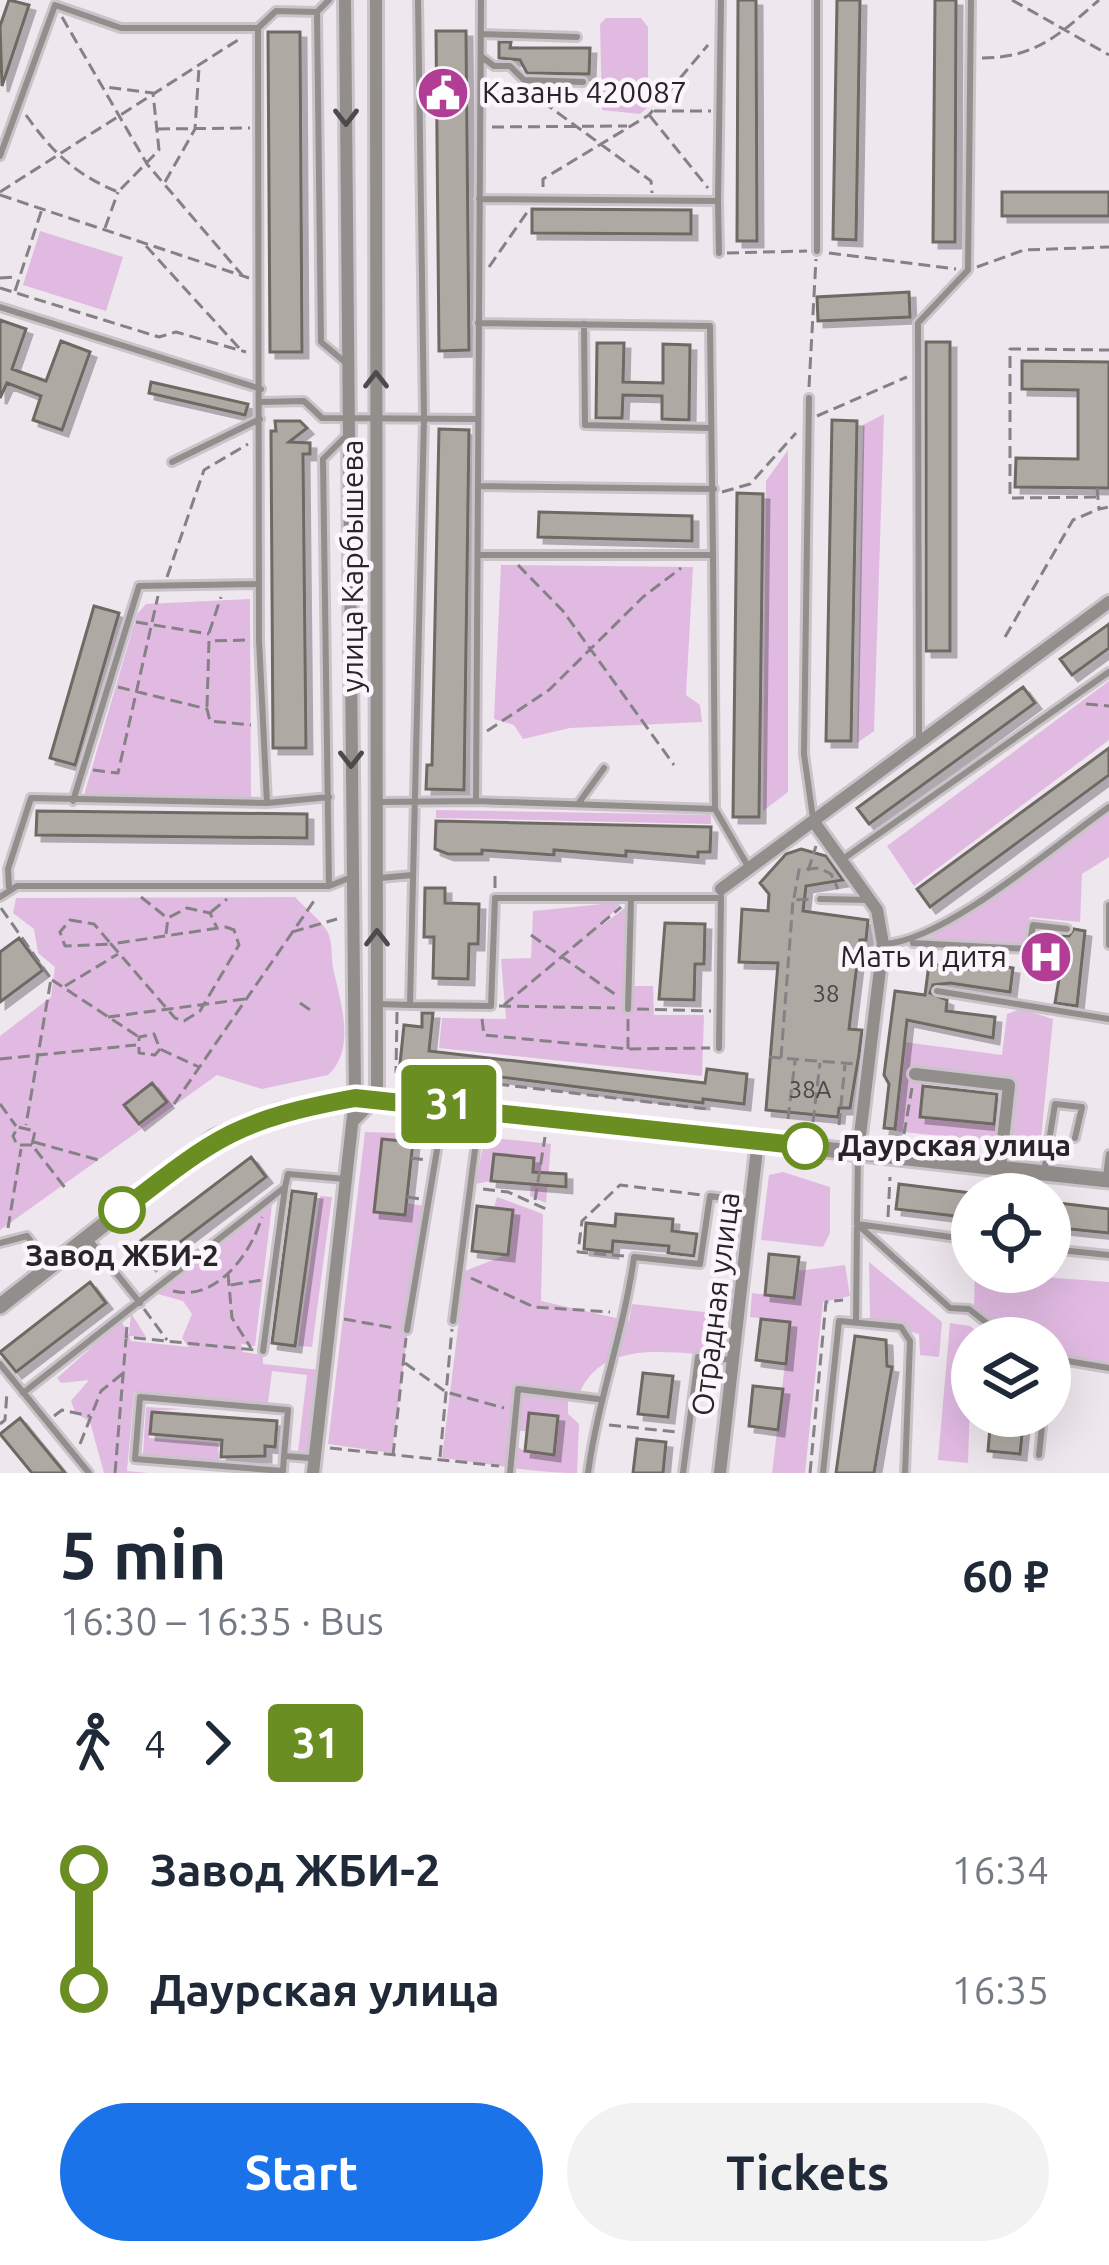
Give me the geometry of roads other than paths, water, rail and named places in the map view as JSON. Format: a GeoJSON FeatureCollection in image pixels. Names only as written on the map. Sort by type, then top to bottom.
{"type":"FeatureCollection","features":[{"type":"Feature","properties":{"kind":"street","name":"улица Карбышева"},"geometry":{"type":"LineString","coordinates":[[315,1459],[355,1098],[345,0]]}},
{"type":"Feature","properties":{"kind":"street","name":"улица Карбышева"},"geometry":{"type":"LineString","coordinates":[[376,0],[377,1097]]}},
{"type":"Feature","properties":{"kind":"street"},"geometry":{"type":"LineString","coordinates":[[721,893],[1109,602]]}},
{"type":"Feature","properties":{"kind":"street"},"geometry":{"type":"LineString","coordinates":[[814,822],[870,899],[883,944],[858,1152]]}},
{"type":"Feature","properties":{"kind":"street"},"geometry":{"type":"LineString","coordinates":[[915,1074],[1009,1085],[1000,1168]]}},
{"type":"Feature","properties":{"kind":"street"},"geometry":{"type":"LineString","coordinates":[[353,1121],[377,1097]]}},
{"type":"Feature","properties":{"kind":"street"},"geometry":{"type":"LineString","coordinates":[[0,1306],[214,1138],[281,1111],[355,1098],[445,1104],[1044,1173]]}},
{"type":"Feature","properties":{"kind":"street","name":"Отрадная улица"},"geometry":{"type":"LineString","coordinates":[[720,1473],[758,1140]]}},
{"type":"Feature","properties":{"kind":"street"},"geometry":{"type":"LineString","coordinates":[[1071,1176],[1107,1180]]}},
{"type":"Feature","properties":{"kind":"lane"},"geometry":{"type":"LineString","coordinates":[[328,0],[317,12],[321,342],[348,364]]}},
{"type":"Feature","properties":{"kind":"lane"},"geometry":{"type":"LineString","coordinates":[[410,1005],[424,419],[418,0]]}},
{"type":"Feature","properties":{"kind":"lane"},"geometry":{"type":"LineString","coordinates":[[476,801],[481,0]]}},
{"type":"Feature","properties":{"kind":"lane"},"geometry":{"type":"LineString","coordinates":[[719,253],[721,0]]}},
{"type":"Feature","properties":{"kind":"lane"},"geometry":{"type":"LineString","coordinates":[[817,0],[817,251]]}},
{"type":"Feature","properties":{"kind":"lane"},"geometry":{"type":"LineString","coordinates":[[920,743],[918,323],[968,270],[970,0]]}},
{"type":"Feature","properties":{"kind":"lane"},"geometry":{"type":"LineString","coordinates":[[0,156],[56,3],[121,28],[258,28],[276,11],[317,12]]}},
{"type":"Feature","properties":{"kind":"lane"},"geometry":{"type":"LineString","coordinates":[[258,28],[259,640],[267,803]]}},
{"type":"Feature","properties":{"kind":"lane"},"geometry":{"type":"LineString","coordinates":[[481,34],[577,37]]}},
{"type":"Feature","properties":{"kind":"lane"},"geometry":{"type":"LineString","coordinates":[[480,56],[494,66],[511,66],[524,80],[583,82]]}},
{"type":"Feature","properties":{"kind":"lane"},"geometry":{"type":"LineString","coordinates":[[479,199],[718,201]]}},
{"type":"Feature","properties":{"kind":"lane"},"geometry":{"type":"LineString","coordinates":[[0,307],[260,389]]}},
{"type":"Feature","properties":{"kind":"lane"},"geometry":{"type":"LineString","coordinates":[[478,323],[710,326],[715,809],[749,868]]}},
{"type":"Feature","properties":{"kind":"lane"},"geometry":{"type":"LineString","coordinates":[[584,324],[585,424],[710,428]]}},
{"type":"Feature","properties":{"kind":"lane"},"geometry":{"type":"LineString","coordinates":[[809,398],[804,754],[814,822]]}},
{"type":"Feature","properties":{"kind":"lane"},"geometry":{"type":"LineString","coordinates":[[260,402],[304,401],[322,418],[349,426],[376,419],[478,419]]}},
{"type":"Feature","properties":{"kind":"lane"},"geometry":{"type":"LineString","coordinates":[[172,462],[260,419]]}},
{"type":"Feature","properties":{"kind":"lane"},"geometry":{"type":"LineString","coordinates":[[329,886],[323,459],[349,426]]}},
{"type":"Feature","properties":{"kind":"lane"},"geometry":{"type":"LineString","coordinates":[[477,486],[714,489]]}},
{"type":"Feature","properties":{"kind":"lane"},"geometry":{"type":"LineString","coordinates":[[477,555],[713,556]]}},
{"type":"Feature","properties":{"kind":"lane"},"geometry":{"type":"LineString","coordinates":[[74,801],[139,586],[259,584]]}},
{"type":"Feature","properties":{"kind":"lane"},"geometry":{"type":"LineString","coordinates":[[843,860],[1109,672]]}},
{"type":"Feature","properties":{"kind":"lane"},"geometry":{"type":"LineString","coordinates":[[577,805],[604,768]]}},
{"type":"Feature","properties":{"kind":"lane"},"geometry":{"type":"LineString","coordinates":[[0,897],[9,887],[8,869],[31,798],[267,803],[329,796]]}},
{"type":"Feature","properties":{"kind":"lane"},"geometry":{"type":"LineString","coordinates":[[377,802],[715,809]]}},
{"type":"Feature","properties":{"kind":"lane"},"geometry":{"type":"LineString","coordinates":[[909,943],[940,927],[1109,807]]}},
{"type":"Feature","properties":{"kind":"lane"},"geometry":{"type":"LineString","coordinates":[[377,878],[412,875]]}},
{"type":"Feature","properties":{"kind":"lane"},"geometry":{"type":"LineString","coordinates":[[9,887],[329,886],[352,878]]}},
{"type":"Feature","properties":{"kind":"lane"},"geometry":{"type":"LineString","coordinates":[[377,1004],[491,1006],[495,898],[721,893],[719,1048]]}},
{"type":"Feature","properties":{"kind":"lane"},"geometry":{"type":"LineString","coordinates":[[628,1009],[631,898]]}},
{"type":"Feature","properties":{"kind":"lane"},"geometry":{"type":"LineString","coordinates":[[820,899],[870,899]]}},
{"type":"Feature","properties":{"kind":"lane"},"geometry":{"type":"LineString","coordinates":[[1109,905],[1109,945]]}},
{"type":"Feature","properties":{"kind":"lane"},"geometry":{"type":"LineString","coordinates":[[883,944],[1029,950],[1034,926],[1067,928]]}},
{"type":"Feature","properties":{"kind":"lane"},"geometry":{"type":"LineString","coordinates":[[937,991],[1109,1019]]}},
{"type":"Feature","properties":{"kind":"lane"},"geometry":{"type":"LineString","coordinates":[[407,1330],[445,1104]]}},
{"type":"Feature","properties":{"kind":"lane"},"geometry":{"type":"LineString","coordinates":[[1044,1173],[1055,1104],[1082,1107],[1075,1138]]}},
{"type":"Feature","properties":{"kind":"lane"},"geometry":{"type":"LineString","coordinates":[[453,1321],[480,1108]]}},
{"type":"Feature","properties":{"kind":"lane"},"geometry":{"type":"LineString","coordinates":[[856,1322],[858,1152]]}},
{"type":"Feature","properties":{"kind":"lane"},"geometry":{"type":"LineString","coordinates":[[1107,1180],[1109,1154]]}},
{"type":"Feature","properties":{"kind":"lane"},"geometry":{"type":"LineString","coordinates":[[262,1351],[288,1174],[345,1179]]}},
{"type":"Feature","properties":{"kind":"lane"},"geometry":{"type":"LineString","coordinates":[[23,1393],[285,1187]]}},
{"type":"Feature","properties":{"kind":"lane"},"geometry":{"type":"LineString","coordinates":[[589,1473],[598,1399],[625,1312],[634,1257],[700,1264],[710,1196],[752,1202]]}},
{"type":"Feature","properties":{"kind":"lane"},"geometry":{"type":"LineString","coordinates":[[857,1224],[951,1238]]}},
{"type":"Feature","properties":{"kind":"lane"},"geometry":{"type":"LineString","coordinates":[[857,1224],[950,1308],[969,1309],[979,1317]]}},
{"type":"Feature","properties":{"kind":"lane"},"geometry":{"type":"LineString","coordinates":[[3,1240],[27,1236],[50,1267]]}},
{"type":"Feature","properties":{"kind":"lane"},"geometry":{"type":"LineString","coordinates":[[87,1237],[140,1303]]}},
{"type":"Feature","properties":{"kind":"lane"},"geometry":{"type":"LineString","coordinates":[[1071,1251],[1109,1255]]}},
{"type":"Feature","properties":{"kind":"lane"},"geometry":{"type":"LineString","coordinates":[[823,1473],[839,1321],[901,1327],[910,1341],[904,1473]]}},
{"type":"Feature","properties":{"kind":"lane"},"geometry":{"type":"LineString","coordinates":[[682,1473],[698,1357],[733,1360]]}},
{"type":"Feature","properties":{"kind":"lane"},"geometry":{"type":"LineString","coordinates":[[1071,1362],[1109,1368]]}},
{"type":"Feature","properties":{"kind":"lane"},"geometry":{"type":"LineString","coordinates":[[0,1364],[89,1473]]}},
{"type":"Feature","properties":{"kind":"lane"},"geometry":{"type":"LineString","coordinates":[[510,1470],[518,1389],[598,1399]]}},
{"type":"Feature","properties":{"kind":"lane"},"geometry":{"type":"LineString","coordinates":[[140,1397],[288,1410],[284,1456],[283,1472],[135,1459],[140,1397]]}},
{"type":"Feature","properties":{"kind":"lane"},"geometry":{"type":"LineString","coordinates":[[1039,1455],[1041,1437]]}},
{"type":"Feature","properties":{"kind":"lane"},"geometry":{"type":"LineString","coordinates":[[284,1456],[315,1459]]}},
{"type":"Feature","properties":{"kind":"place","name":"Казань 420087"},"geometry":{"type":"Point","coordinates":[443,93]}},
{"type":"Feature","properties":{"kind":"place","name":"Мать и дитя"},"geometry":{"type":"Point","coordinates":[1046,957]}},
{"type":"Feature","properties":{"kind":"place","name":"Даурская улица"},"geometry":{"type":"Point","coordinates":[805,1146]}},
{"type":"Feature","properties":{"kind":"place","name":"Завод ЖБИ-2"},"geometry":{"type":"Point","coordinates":[122,1210]}}]}
